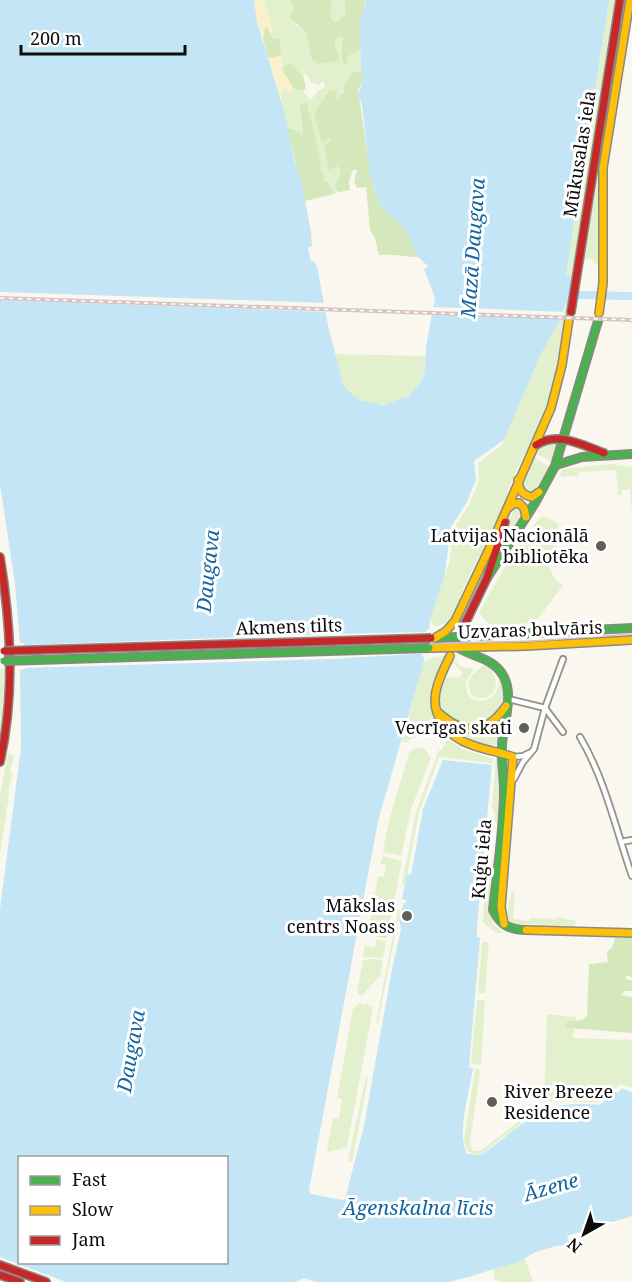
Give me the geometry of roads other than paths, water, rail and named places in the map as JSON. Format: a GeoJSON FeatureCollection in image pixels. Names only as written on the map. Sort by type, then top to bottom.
{"type":"FeatureCollection","features":[{"type":"Feature","properties":{"kind":"main road","name":"Mūkusalas iela"},"geometry":{"type":"LineString","coordinates":[[534,447],[554,398],[562,365],[620,0]]}},
{"type":"Feature","properties":{"kind":"main road","name":"Mūkusalas iela"},"geometry":{"type":"LineString","coordinates":[[564,440],[601,303],[603,168],[630,0]]}},
{"type":"Feature","properties":{"kind":"main road"},"geometry":{"type":"LineString","coordinates":[[433,638],[446,631],[455,621],[534,447],[548,438],[564,440],[607,453],[632,454]]}},
{"type":"Feature","properties":{"kind":"main road"},"geometry":{"type":"LineString","coordinates":[[462,630],[487,578],[555,466],[564,440]]}},
{"type":"Feature","properties":{"kind":"main road"},"geometry":{"type":"LineString","coordinates":[[555,466],[569,458],[607,453]]}},
{"type":"Feature","properties":{"kind":"main road"},"geometry":{"type":"LineString","coordinates":[[519,478],[518,486],[522,494],[532,497],[540,492]]}},
{"type":"Feature","properties":{"kind":"main road"},"geometry":{"type":"LineString","coordinates":[[487,578],[506,520],[507,510],[513,504],[519,503],[524,508],[526,517]]}},
{"type":"Feature","properties":{"kind":"main road"},"geometry":{"type":"LineString","coordinates":[[0,557],[5,590],[9,677],[7,731],[0,762]]}},
{"type":"Feature","properties":{"kind":"main road","name":"Uzvaras bulvāris"},"geometry":{"type":"LineString","coordinates":[[433,638],[632,628]]}},
{"type":"Feature","properties":{"kind":"main road","name":"Akmens tilts"},"geometry":{"type":"LineString","coordinates":[[2,651],[433,638]]}},
{"type":"Feature","properties":{"kind":"main road","name":"Uzvaras bulvāris"},"geometry":{"type":"LineString","coordinates":[[429,648],[527,646],[632,640]]}},
{"type":"Feature","properties":{"kind":"main road","name":"Akmens tilts"},"geometry":{"type":"LineString","coordinates":[[2,662],[429,648]]}},
{"type":"Feature","properties":{"kind":"main road"},"geometry":{"type":"LineString","coordinates":[[436,710],[452,724],[464,729],[477,729],[494,722],[508,702],[506,683],[495,665],[459,648]]}},
{"type":"Feature","properties":{"kind":"main road"},"geometry":{"type":"LineString","coordinates":[[450,656],[435,691],[436,710],[444,727],[457,739],[470,745],[513,757]]}},
{"type":"Feature","properties":{"kind":"main road","name":"Kuģu iela"},"geometry":{"type":"LineString","coordinates":[[505,926],[493,910],[504,792],[502,745],[508,702]]}},
{"type":"Feature","properties":{"kind":"main road","name":"Kuģu iela"},"geometry":{"type":"LineString","coordinates":[[505,926],[501,907],[513,782],[513,757]]}},
{"type":"Feature","properties":{"kind":"main road"},"geometry":{"type":"LineString","coordinates":[[496,873],[498,879],[505,875]]}},
{"type":"Feature","properties":{"kind":"main road"},"geometry":{"type":"LineString","coordinates":[[505,926],[513,930],[632,933]]}},
{"type":"Feature","properties":{"kind":"main road"},"geometry":{"type":"LineString","coordinates":[[0,1265],[46,1282]]}},
{"type":"Feature","properties":{"kind":"main road"},"geometry":{"type":"LineString","coordinates":[[0,1275],[20,1282]]}},
{"type":"Feature","properties":{"kind":"street","name":"Kuģu iela"},"geometry":{"type":"LineString","coordinates":[[513,782],[523,762],[534,749],[562,659]]}},
{"type":"Feature","properties":{"kind":"street"},"geometry":{"type":"LineString","coordinates":[[508,702],[545,708],[563,730]]}},
{"type":"Feature","properties":{"kind":"street"},"geometry":{"type":"LineString","coordinates":[[580,737],[594,762],[632,876]]}},
{"type":"Feature","properties":{"kind":"street"},"geometry":{"type":"LineString","coordinates":[[513,757],[523,756],[534,749]]}},
{"type":"Feature","properties":{"kind":"street"},"geometry":{"type":"LineString","coordinates":[[621,842],[632,840]]}},
{"type":"Feature","properties":{"kind":"water"},"geometry":{"type":"Polygon","coordinates":[[[0,0],[254,0],[257,22],[286,118],[295,164],[301,180],[311,232],[312,246],[308,248],[311,261],[314,261],[317,267],[343,385],[362,401],[383,405],[409,396],[424,375],[426,346],[435,298],[424,269],[428,266],[418,257],[406,230],[380,205],[370,175],[362,105],[358,95],[364,77],[361,68],[360,23],[366,0],[609,0],[566,274],[569,275],[577,291],[632,292],[632,300],[577,299],[565,305],[504,440],[475,461],[476,480],[466,504],[451,527],[445,574],[427,631],[424,661],[378,821],[309,1190],[311,1194],[345,1199],[364,1126],[401,930],[399,918],[404,903],[407,901],[402,899],[407,874],[411,875],[423,809],[443,760],[492,765],[477,925],[477,937],[480,938],[469,1067],[473,1068],[463,1124],[467,1154],[481,1155],[542,1111],[566,1105],[600,1105],[615,1091],[618,1093],[622,1088],[632,1092],[632,1216],[567,1236],[570,1245],[556,1246],[536,1252],[518,1262],[450,1282],[316,1282],[304,1278],[295,1282],[0,1282],[0,909],[21,748],[20,670],[25,669],[24,644],[20,643],[15,584],[0,484],[0,0]]]}},
{"type":"Feature","properties":{"kind":"tram line"},"geometry":{"type":"LineString","coordinates":[[0,659],[232,649],[534,641],[632,634]]}},
{"type":"Feature","properties":{"kind":"railway"},"geometry":{"type":"LineString","coordinates":[[0,298],[632,320]]}},
{"type":"Feature","properties":{"kind":"place","name":"Latvijas Nacionālā bibliotēka"},"geometry":{"type":"Point","coordinates":[601,546]}},
{"type":"Feature","properties":{"kind":"place","name":"Vecrīgas skati"},"geometry":{"type":"Point","coordinates":[524,728]}},
{"type":"Feature","properties":{"kind":"place","name":"Mākslas centrs Noass"},"geometry":{"type":"Point","coordinates":[407,916]}},
{"type":"Feature","properties":{"kind":"place","name":"River Breeze Residence"},"geometry":{"type":"Point","coordinates":[492,1102]}},
{"type":"Feature","properties":{"kind":"water label","name":"Mazā Daugava"},"geometry":{"type":"Point","coordinates":[473,248]}},
{"type":"Feature","properties":{"kind":"water label","name":"Daugava"},"geometry":{"type":"Point","coordinates":[208,571]}},
{"type":"Feature","properties":{"kind":"water label","name":"Daugava"},"geometry":{"type":"Point","coordinates":[131,1051]}},
{"type":"Feature","properties":{"kind":"water label","name":"Āzene"},"geometry":{"type":"Point","coordinates":[551,1187]}},
{"type":"Feature","properties":{"kind":"water label","name":"Āgenskalna līcis"},"geometry":{"type":"Point","coordinates":[418,1208]}}]}
